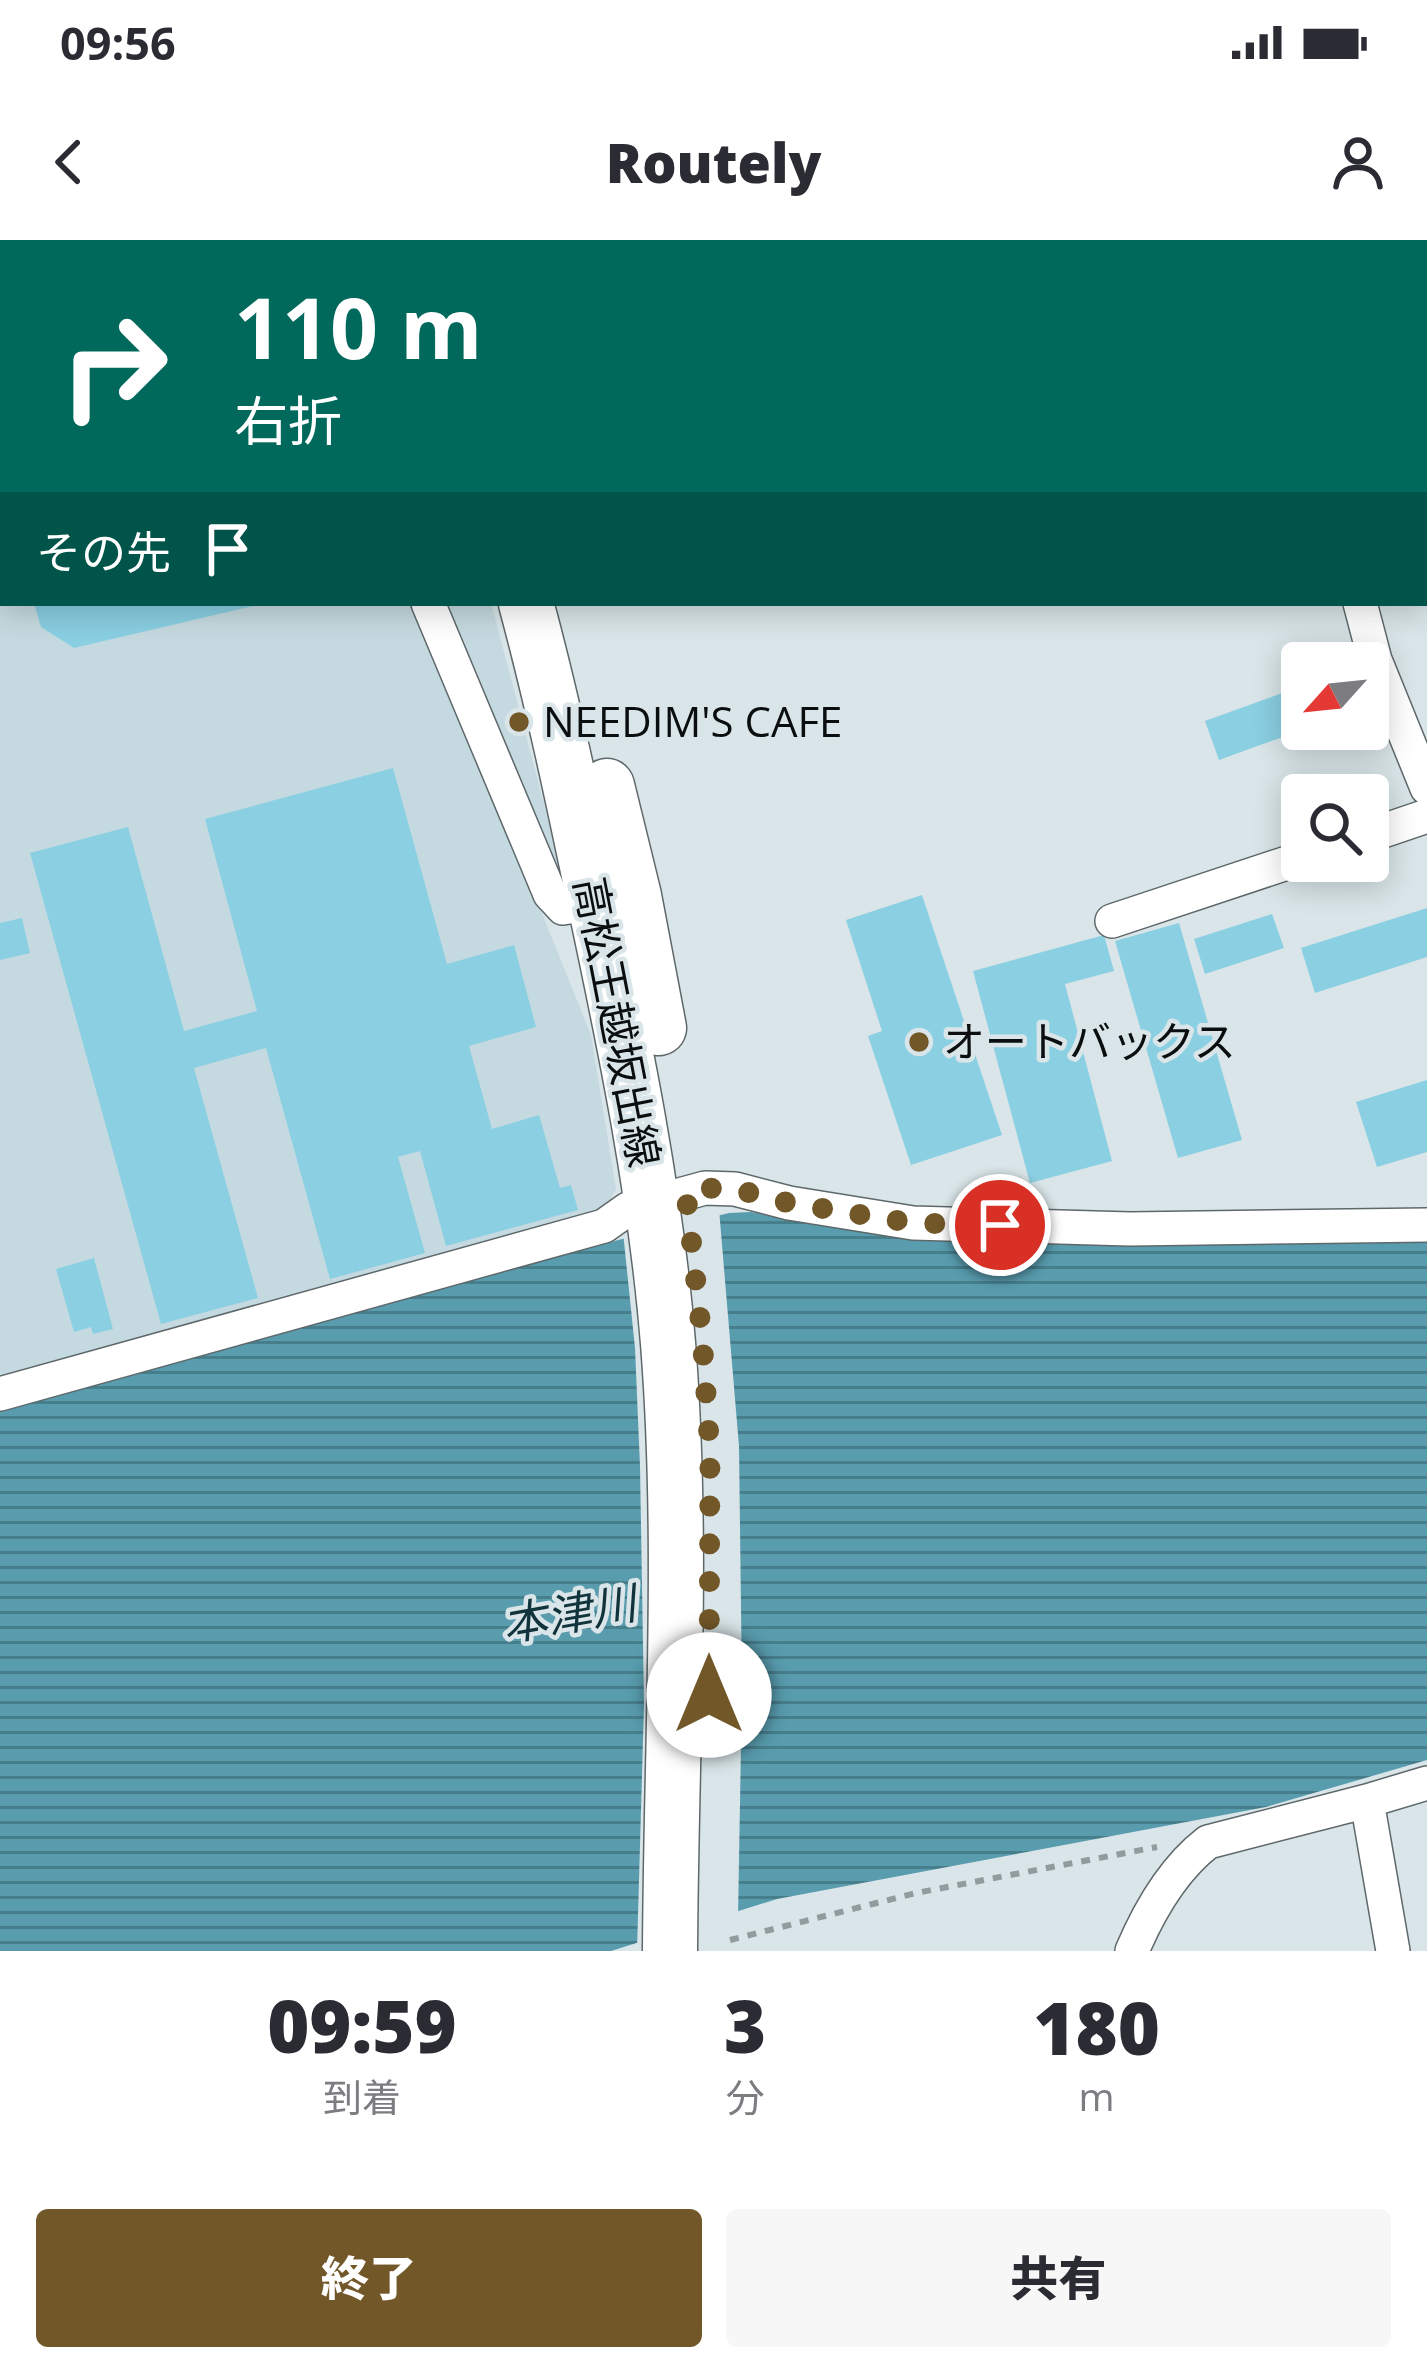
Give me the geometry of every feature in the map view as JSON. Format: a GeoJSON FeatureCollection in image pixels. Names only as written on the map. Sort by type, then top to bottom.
{"type":"FeatureCollection","features":[{"type":"Feature","properties":{"kind":"main road","name":"高松王越坂出線"},"geometry":{"type":"LineString","coordinates":[[527,606],[614,900]]}},
{"type":"Feature","properties":{"kind":"main road","name":"高松王越坂出線"},"geometry":{"type":"LineString","coordinates":[[563,606],[669,1206],[668,1341],[696,1945]]}},
{"type":"Feature","properties":{"kind":"street"},"geometry":{"type":"LineString","coordinates":[[429,606],[550,895],[563,908],[614,900]]}},
{"type":"Feature","properties":{"kind":"street"},"geometry":{"type":"LineString","coordinates":[[1361,606],[1375,659],[1427,788]]}},
{"type":"Feature","properties":{"kind":"street"},"geometry":{"type":"LineString","coordinates":[[1389,829],[1427,817]]}},
{"type":"Feature","properties":{"kind":"street"},"geometry":{"type":"LineString","coordinates":[[1112,921],[1281,865]]}},
{"type":"Feature","properties":{"kind":"street"},"geometry":{"type":"LineString","coordinates":[[0,1394],[604,1226],[628,1209],[669,1206],[705,1188],[735,1189],[789,1203],[913,1223],[1130,1229],[1427,1226]]}},
{"type":"Feature","properties":{"kind":"street"},"geometry":{"type":"LineString","coordinates":[[1132,1951],[1145,1920],[1189,1857],[1208,1842],[1427,1783]]}},
{"type":"Feature","properties":{"kind":"street"},"geometry":{"type":"LineString","coordinates":[[1367,1802],[1393,1951]]}},
{"type":"Feature","properties":{"kind":"path"},"geometry":{"type":"LineString","coordinates":[[696,1945],[916,1893],[1176,1843],[1208,1842]]}},
{"type":"Feature","properties":{"kind":"shaded area"},"geometry":{"type":"Polygon","coordinates":[[[0,606],[418,606],[591,1035],[616,1189],[601,1218],[0,1380],[0,606]]]}},
{"type":"Feature","properties":{"kind":"shaded area"},"geometry":{"type":"Polygon","coordinates":[[[443,606],[492,606],[560,864],[545,865],[443,606]]]}},
{"type":"Feature","properties":{"kind":"water","name":"本津川"},"geometry":{"type":"Polygon","coordinates":[[[751,1212],[877,1232],[1427,1238],[1427,1760],[1266,1807],[777,1899],[611,1951],[0,1951],[0,1409],[622,1239],[751,1212]]]}},
{"type":"Feature","properties":{"kind":"pier"},"geometry":{"type":"Polygon","coordinates":[[[719,1209],[739,1446],[738,1918],[637,1951],[644,1704],[640,1466],[623,1232],[719,1209]]]}},
{"type":"Feature","properties":{"kind":"building"},"geometry":{"type":"Polygon","coordinates":[[[35,606],[253,606],[74,648],[41,627],[35,606]]]}},
{"type":"Feature","properties":{"kind":"building"},"geometry":{"type":"Polygon","coordinates":[[[1281,694],[1281,738],[1219,760],[1205,721],[1281,694]]]}},
{"type":"Feature","properties":{"kind":"building"},"geometry":{"type":"Polygon","coordinates":[[[393,768],[447,964],[514,945],[536,1027],[469,1046],[492,1129],[539,1115],[560,1188],[571,1185],[578,1210],[446,1246],[420,1151],[398,1157],[425,1253],[330,1279],[266,1048],[194,1068],[258,1298],[161,1324],[30,853],[128,827],[184,1031],[257,1011],[205,819],[393,768]]]}},
{"type":"Feature","properties":{"kind":"building"},"geometry":{"type":"Polygon","coordinates":[[[922,895],[1002,1135],[911,1165],[868,1036],[882,1031],[846,920],[922,895]]]}},
{"type":"Feature","properties":{"kind":"building"},"geometry":{"type":"Polygon","coordinates":[[[1427,908],[1427,957],[1315,993],[1301,948],[1427,908]]]}},
{"type":"Feature","properties":{"kind":"building"},"geometry":{"type":"Polygon","coordinates":[[[1272,914],[1284,948],[1205,974],[1194,939],[1272,914]]]}},
{"type":"Feature","properties":{"kind":"building"},"geometry":{"type":"Polygon","coordinates":[[[22,918],[30,953],[0,960],[0,923],[22,918]]]}},
{"type":"Feature","properties":{"kind":"building"},"geometry":{"type":"Polygon","coordinates":[[[1179,923],[1242,1140],[1178,1158],[1115,941],[1179,923]]]}},
{"type":"Feature","properties":{"kind":"building"},"geometry":{"type":"Polygon","coordinates":[[[1104,935],[1114,971],[1065,984],[1112,1161],[1030,1183],[973,971],[1104,935]]]}},
{"type":"Feature","properties":{"kind":"building"},"geometry":{"type":"Polygon","coordinates":[[[1427,1080],[1427,1152],[1377,1167],[1356,1102],[1427,1080]]]}},
{"type":"Feature","properties":{"kind":"building"},"geometry":{"type":"Polygon","coordinates":[[[94,1258],[113,1329],[93,1334],[91,1327],[74,1332],[56,1269],[94,1258]]]}},
{"type":"Feature","properties":{"kind":"place","name":"NEEDIM'S CAFE"},"geometry":{"type":"Point","coordinates":[519,722]}},
{"type":"Feature","properties":{"kind":"place","name":"オートバックス"},"geometry":{"type":"Point","coordinates":[919,1042]}},
{"type":"Feature","properties":{"kind":"route"},"geometry":{"type":"LineString","coordinates":[[709,1695],[710,1451],[686,1193],[735,1189],[789,1203],[913,1223],[1000,1225]]}}]}
